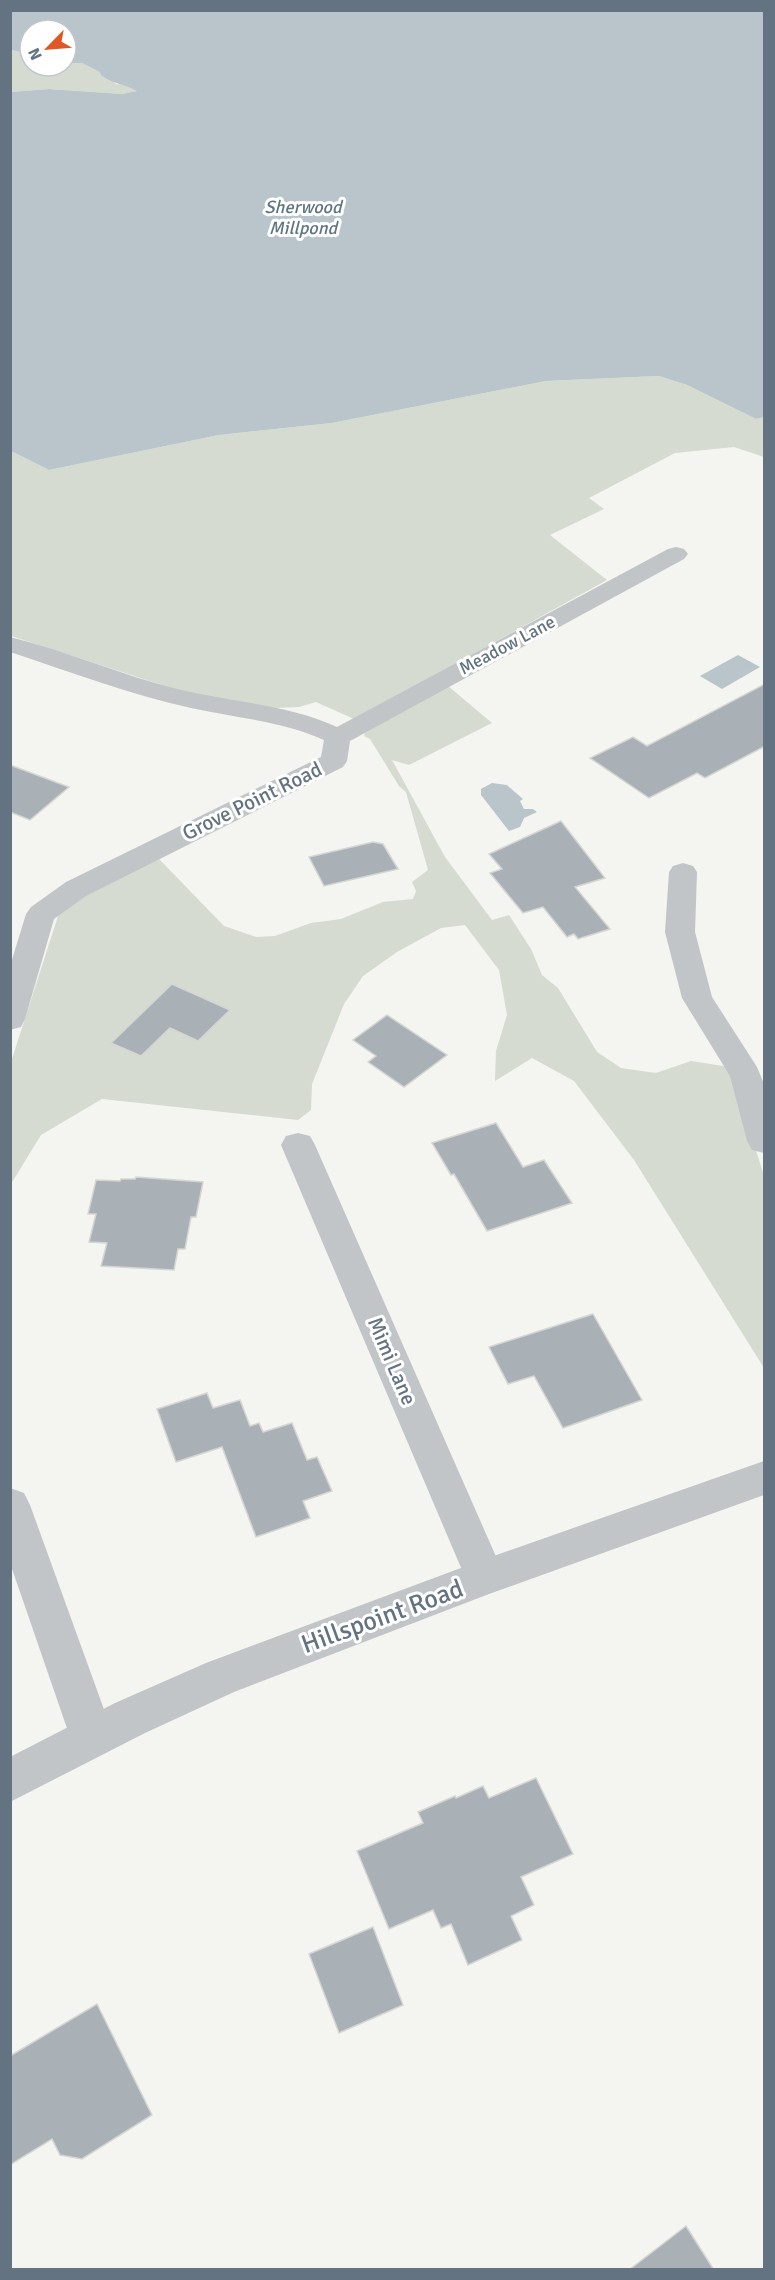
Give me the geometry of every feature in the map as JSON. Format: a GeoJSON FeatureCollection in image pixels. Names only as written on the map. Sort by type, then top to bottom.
{"type":"FeatureCollection","features":[{"type":"Feature","properties":{"kind":"street","name":"Meadow Lane"},"geometry":{"type":"LineString","coordinates":[[338,736],[676,554]]}},
{"type":"Feature","properties":{"kind":"street","name":"Grove Point Road"},"geometry":{"type":"LineString","coordinates":[[10,644],[119,680],[190,700],[315,724],[338,736],[334,761],[76,889],[41,914],[10,1019]]}},
{"type":"Feature","properties":{"kind":"street"},"geometry":{"type":"LineString","coordinates":[[683,872],[680,932],[697,998],[746,1075],[765,1141]]}},
{"type":"Feature","properties":{"kind":"street","name":"Mimi Lane"},"geometry":{"type":"LineString","coordinates":[[298,1145],[485,1577]]}},
{"type":"Feature","properties":{"kind":"street","name":"Hillspoint Road"},"geometry":{"type":"LineString","coordinates":[[10,1781],[92,1737],[221,1677],[485,1577],[765,1478]]}},
{"type":"Feature","properties":{"kind":"street"},"geometry":{"type":"LineString","coordinates":[[10,1505],[92,1737]]}},
{"type":"Feature","properties":{"kind":"shaded area"},"geometry":{"type":"Polygon","coordinates":[[[10,50],[18,52],[18,78],[78,78],[78,63],[82,63],[101,72],[116,84],[127,85],[138,91],[122,94],[49,89],[11,92],[10,50]]]}},
{"type":"Feature","properties":{"kind":"shaded area"},"geometry":{"type":"Polygon","coordinates":[[[659,376],[687,385],[756,419],[764,417],[764,457],[734,447],[675,453],[589,498],[604,509],[550,535],[607,580],[435,675],[492,723],[409,765],[392,760],[445,857],[492,920],[509,915],[531,949],[542,975],[558,988],[597,1052],[621,1068],[656,1073],[691,1061],[730,1067],[764,1176],[764,1368],[634,1160],[574,1081],[532,1058],[495,1081],[496,1051],[507,1015],[499,970],[465,925],[441,928],[397,952],[363,976],[344,1004],[312,1084],[311,1110],[298,1120],[102,1099],[41,1135],[11,1184],[11,1062],[59,913],[78,896],[159,859],[224,926],[256,937],[275,936],[311,923],[341,919],[383,902],[413,899],[416,891],[412,882],[428,870],[406,792],[399,786],[370,739],[364,736],[366,728],[354,719],[316,702],[299,707],[251,709],[193,695],[11,636],[11,451],[49,470],[219,435],[332,423],[546,381],[659,376]]]}},
{"type":"Feature","properties":{"kind":"water","name":"Sherwood Millpond"},"geometry":{"type":"Polygon","coordinates":[[[11,10],[764,11],[764,417],[756,419],[687,385],[659,376],[546,381],[332,423],[219,435],[49,470],[11,451],[11,92],[49,89],[122,94],[137,91],[78,63],[78,18],[18,18],[18,51],[11,50],[11,10]]]}},
{"type":"Feature","properties":{"kind":"water"},"geometry":{"type":"Polygon","coordinates":[[[738,655],[760,667],[722,689],[700,676],[738,655]]]}},
{"type":"Feature","properties":{"kind":"water"},"geometry":{"type":"Polygon","coordinates":[[[492,783],[507,785],[523,799],[520,801],[524,809],[533,809],[537,812],[524,818],[520,827],[509,831],[481,795],[481,789],[492,783]]]}},
{"type":"Feature","properties":{"kind":"building"},"geometry":{"type":"Polygon","coordinates":[[[765,684],[765,746],[705,778],[697,773],[649,798],[590,758],[633,737],[647,746],[765,684]]]}},
{"type":"Feature","properties":{"kind":"building"},"geometry":{"type":"Polygon","coordinates":[[[10,765],[69,787],[30,820],[10,812],[10,765]]]}},
{"type":"Feature","properties":{"kind":"building"},"geometry":{"type":"Polygon","coordinates":[[[561,821],[605,878],[575,887],[610,929],[578,939],[574,934],[567,937],[543,907],[523,913],[490,873],[502,869],[489,854],[561,821]]]}},
{"type":"Feature","properties":{"kind":"building"},"geometry":{"type":"Polygon","coordinates":[[[373,842],[383,844],[398,869],[324,886],[309,857],[373,842]]]}},
{"type":"Feature","properties":{"kind":"building"},"geometry":{"type":"Polygon","coordinates":[[[172,984],[230,1010],[198,1041],[170,1028],[141,1056],[111,1043],[172,984]]]}},
{"type":"Feature","properties":{"kind":"building"},"geometry":{"type":"Polygon","coordinates":[[[387,1015],[447,1055],[404,1087],[368,1062],[376,1056],[353,1040],[387,1015]]]}},
{"type":"Feature","properties":{"kind":"building"},"geometry":{"type":"Polygon","coordinates":[[[496,1123],[523,1167],[544,1160],[572,1203],[487,1231],[454,1174],[451,1175],[432,1143],[496,1123]]]}},
{"type":"Feature","properties":{"kind":"building"},"geometry":{"type":"Polygon","coordinates":[[[136,1177],[203,1182],[196,1217],[191,1217],[185,1249],[178,1249],[174,1270],[101,1266],[107,1243],[89,1242],[96,1214],[88,1214],[96,1180],[120,1181],[136,1177]]]}},
{"type":"Feature","properties":{"kind":"building"},"geometry":{"type":"Polygon","coordinates":[[[593,1314],[642,1400],[563,1428],[534,1376],[508,1384],[489,1347],[593,1314]]]}},
{"type":"Feature","properties":{"kind":"building"},"geometry":{"type":"Polygon","coordinates":[[[207,1393],[213,1408],[240,1400],[250,1426],[259,1423],[263,1432],[292,1423],[307,1460],[317,1457],[332,1491],[303,1501],[310,1518],[256,1537],[222,1447],[176,1462],[157,1409],[207,1393]]]}},
{"type":"Feature","properties":{"kind":"building"},"geometry":{"type":"Polygon","coordinates":[[[536,1778],[573,1854],[521,1877],[534,1905],[511,1916],[522,1940],[468,1965],[451,1924],[441,1928],[433,1910],[389,1929],[357,1851],[423,1823],[418,1812],[455,1796],[456,1798],[483,1786],[489,1798],[536,1778]]]}},
{"type":"Feature","properties":{"kind":"building"},"geometry":{"type":"Polygon","coordinates":[[[373,1927],[403,2005],[339,2033],[309,1954],[373,1927]]]}},
{"type":"Feature","properties":{"kind":"building"},"geometry":{"type":"Polygon","coordinates":[[[97,2004],[152,2115],[82,2159],[60,2155],[52,2139],[10,2165],[10,2056],[97,2004]]]}},
{"type":"Feature","properties":{"kind":"building"},"geometry":{"type":"Polygon","coordinates":[[[686,2226],[714,2270],[629,2270],[686,2226]]]}}]}
